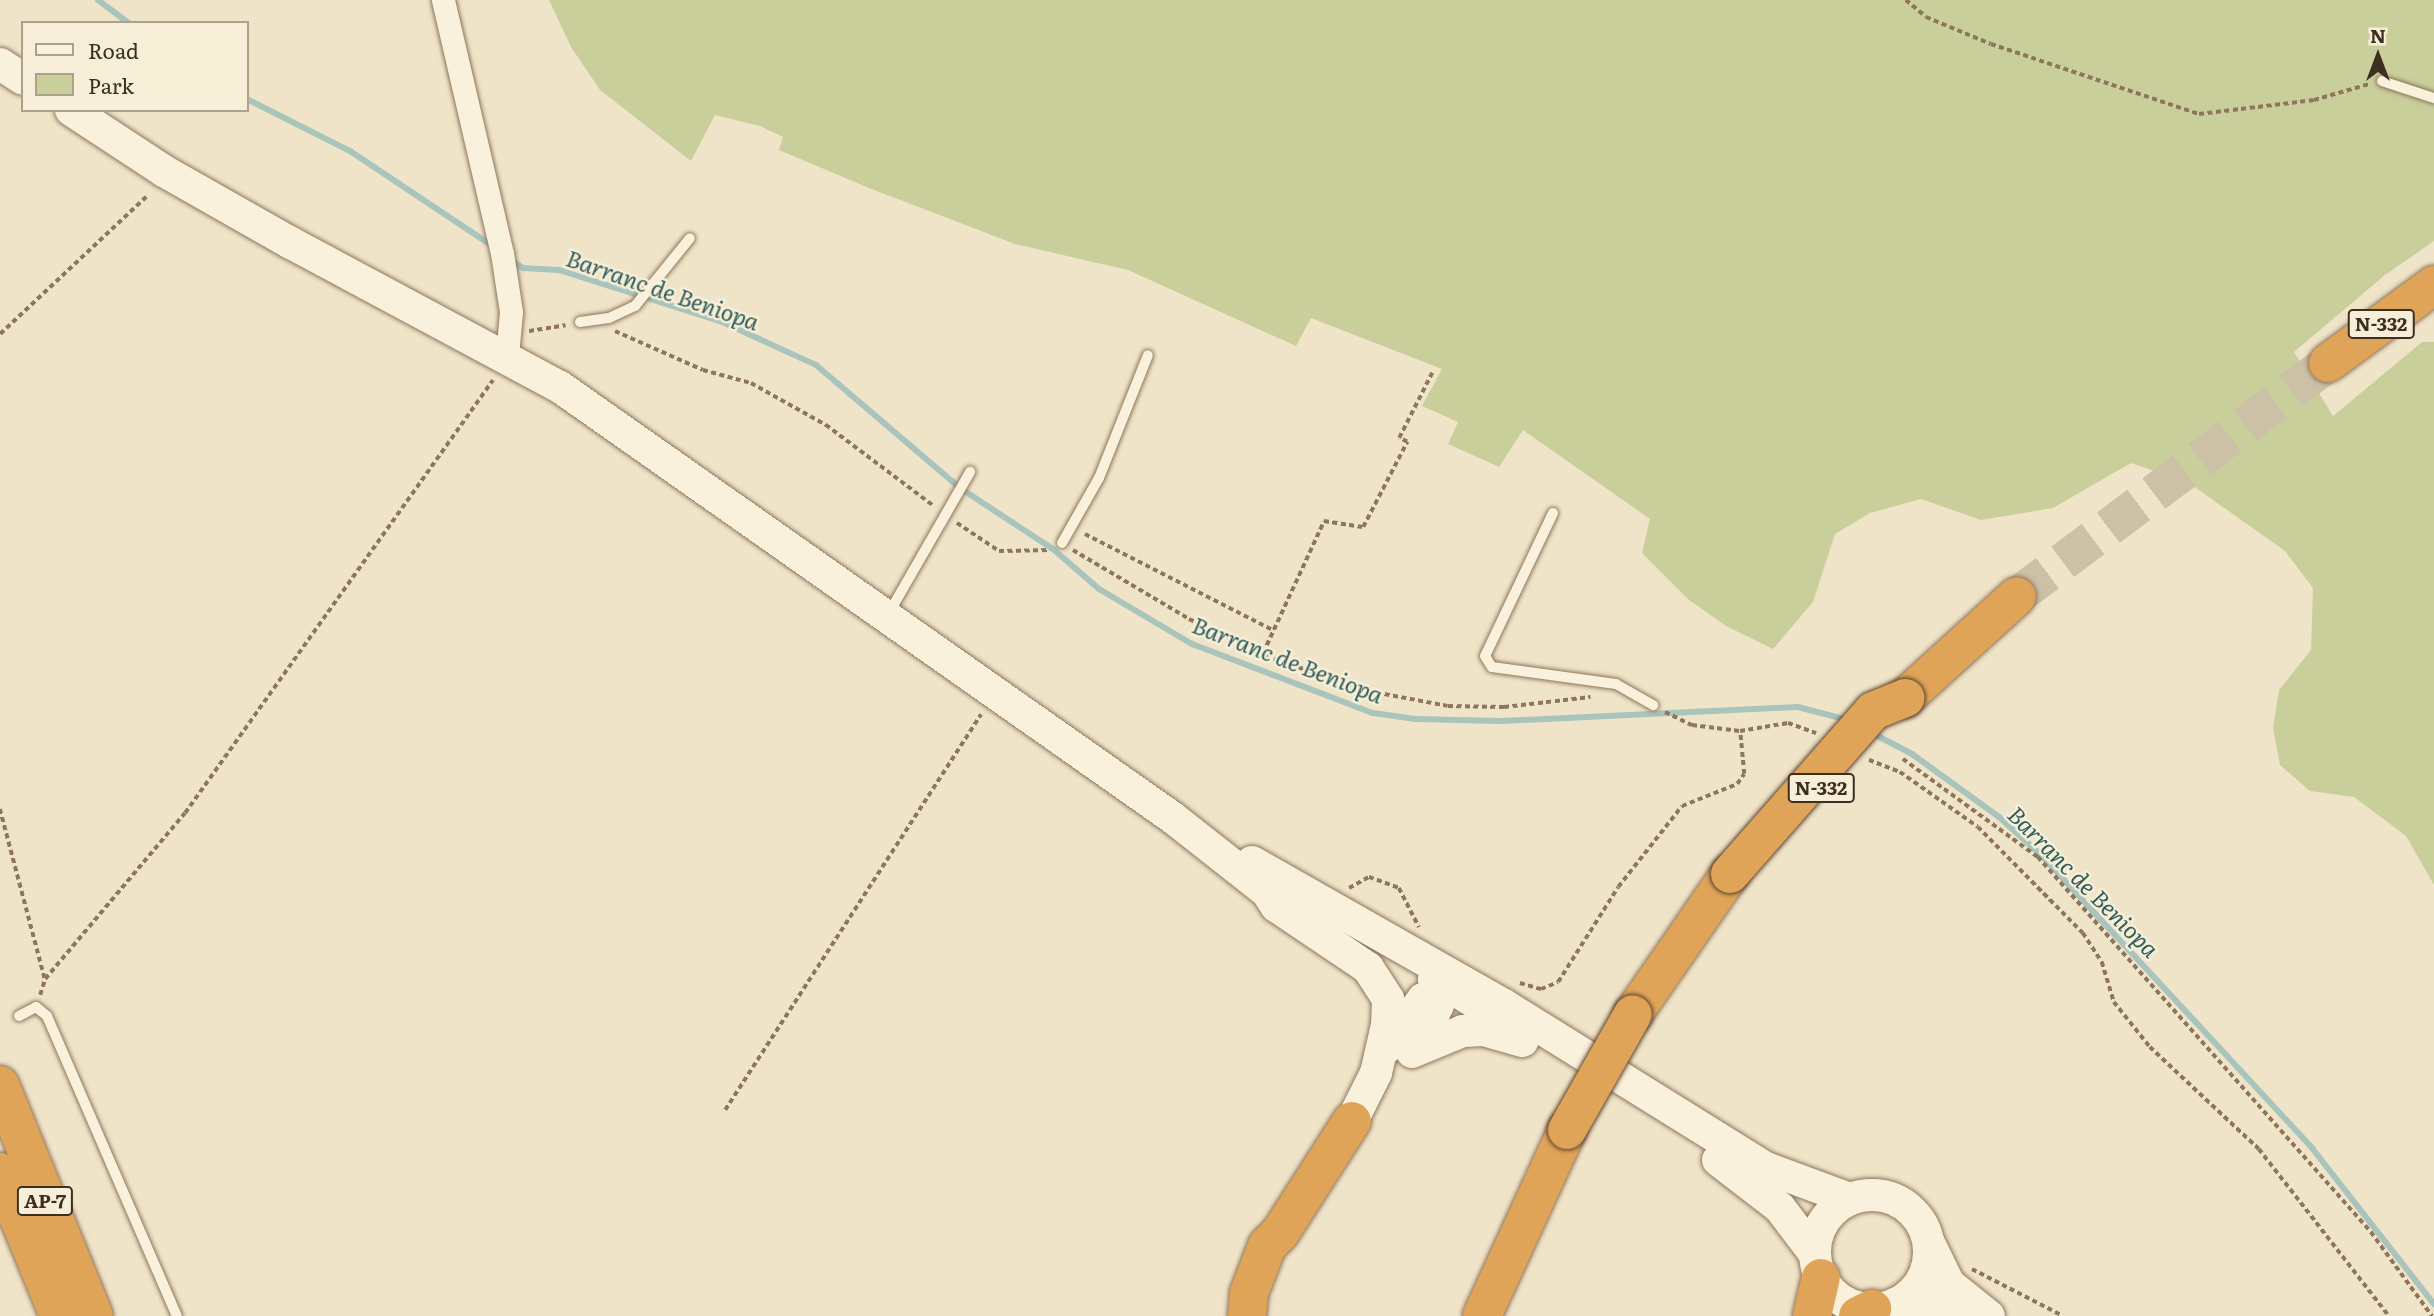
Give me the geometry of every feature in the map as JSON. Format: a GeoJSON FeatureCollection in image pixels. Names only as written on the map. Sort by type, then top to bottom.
{"type":"FeatureCollection","features":[{"type":"Feature","properties":{"kind":"highway","name":"N-332"},"geometry":{"type":"LineString","coordinates":[[2328,363],[2434,285]]}},
{"type":"Feature","properties":{"kind":"highway"},"geometry":{"type":"LineString","coordinates":[[1482,1316],[1574,1133],[1640,1018],[1736,879],[1873,711],[1905,698],[2017,596]]}},
{"type":"Feature","properties":{"kind":"highway","name":"AP-7"},"geometry":{"type":"LineString","coordinates":[[0,1085],[94,1316]]}},
{"type":"Feature","properties":{"kind":"highway"},"geometry":{"type":"LineString","coordinates":[[1247,1316],[1254,1275],[1267,1247],[1280,1233],[1352,1121]]}},
{"type":"Feature","properties":{"kind":"highway"},"geometry":{"type":"LineString","coordinates":[[1499,1316],[1574,1133]]}},
{"type":"Feature","properties":{"kind":"highway","name":"AP-7"},"geometry":{"type":"LineString","coordinates":[[0,1172],[59,1316]]}},
{"type":"Feature","properties":{"kind":"highway"},"geometry":{"type":"LineString","coordinates":[[1269,1316],[1270,1277],[1280,1233]]}},
{"type":"Feature","properties":{"kind":"highway"},"geometry":{"type":"LineString","coordinates":[[1812,1316],[1818,1266]]}},
{"type":"Feature","properties":{"kind":"street"},"geometry":{"type":"LineString","coordinates":[[443,0],[502,253],[511,312],[508,345]]}},
{"type":"Feature","properties":{"kind":"street"},"geometry":{"type":"LineString","coordinates":[[0,64],[21,78]]}},
{"type":"Feature","properties":{"kind":"street"},"geometry":{"type":"LineString","coordinates":[[74,112],[280,237],[508,345],[1173,818],[1267,892],[1634,1104],[1733,1169],[1780,1208],[1842,1301],[1875,1310],[1970,1315]]}},
{"type":"Feature","properties":{"kind":"street"},"geometry":{"type":"LineString","coordinates":[[1173,818],[1526,1018],[1766,1168],[1850,1199]]}},
{"type":"Feature","properties":{"kind":"street"},"geometry":{"type":"LineString","coordinates":[[1267,892],[1276,906],[1368,968],[1381,984],[1388,999],[1382,1055]]}},
{"type":"Feature","properties":{"kind":"street"},"geometry":{"type":"LineString","coordinates":[[1301,892],[1313,906],[1438,981],[1433,1020],[1418,1048],[1352,1121]]}},
{"type":"Feature","properties":{"kind":"street"},"geometry":{"type":"LineString","coordinates":[[1352,1121],[1382,1055],[1415,1006],[1438,991],[1455,990],[1711,1141],[1745,1154]]}},
{"type":"Feature","properties":{"kind":"street"},"geometry":{"type":"LineString","coordinates":[[1418,1048],[1463,1031],[1484,1030],[1522,1041]]}},
{"type":"Feature","properties":{"kind":"street"},"geometry":{"type":"LineString","coordinates":[[1818,1266],[1824,1220],[1850,1199],[1867,1195],[1900,1202],[1924,1227],[1933,1255],[1970,1315]]}},
{"type":"Feature","properties":{"kind":"street"},"geometry":{"type":"LineString","coordinates":[[1875,1310],[1922,1279],[1933,1255]]}},
{"type":"Feature","properties":{"kind":"lane"},"geometry":{"type":"LineString","coordinates":[[2382,81],[2434,98]]}},
{"type":"Feature","properties":{"kind":"lane"},"geometry":{"type":"LineString","coordinates":[[580,322],[635,306],[690,238]]}},
{"type":"Feature","properties":{"kind":"lane"},"geometry":{"type":"LineString","coordinates":[[1062,542],[1099,478],[1148,355]]}},
{"type":"Feature","properties":{"kind":"lane"},"geometry":{"type":"LineString","coordinates":[[887,615],[970,472]]}},
{"type":"Feature","properties":{"kind":"lane"},"geometry":{"type":"LineString","coordinates":[[1553,513],[1485,656],[1492,667],[1616,684],[1653,705]]}},
{"type":"Feature","properties":{"kind":"lane"},"geometry":{"type":"LineString","coordinates":[[19,1016],[36,1007],[47,1016],[177,1316]]}},
{"type":"Feature","properties":{"kind":"path"},"geometry":{"type":"LineString","coordinates":[[1906,0],[1926,17],[1991,44],[2199,114],[2314,100],[2382,81]]}},
{"type":"Feature","properties":{"kind":"path"},"geometry":{"type":"LineString","coordinates":[[0,334],[148,195]]}},
{"type":"Feature","properties":{"kind":"path"},"geometry":{"type":"LineString","coordinates":[[36,1007],[45,979],[186,813],[419,490],[508,345],[580,322],[612,330],[702,370],[751,383],[826,425],[945,515],[999,551],[1036,552],[1062,542],[1189,619],[1263,653],[1368,691],[1448,706],[1504,707],[1599,696]]}},
{"type":"Feature","properties":{"kind":"path"},"geometry":{"type":"LineString","coordinates":[[1263,653],[1324,521],[1363,527],[1407,442],[1399,438],[1432,373]]}},
{"type":"Feature","properties":{"kind":"path"},"geometry":{"type":"LineString","coordinates":[[1072,528],[1273,630]]}},
{"type":"Feature","properties":{"kind":"path"},"geometry":{"type":"LineString","coordinates":[[725,1110],[995,692]]}},
{"type":"Feature","properties":{"kind":"path"},"geometry":{"type":"LineString","coordinates":[[1653,705],[1692,724],[1740,732],[1788,723],[1824,736]]}},
{"type":"Feature","properties":{"kind":"path"},"geometry":{"type":"LineString","coordinates":[[1516,981],[1541,989],[1558,982],[1618,887],[1682,806],[1737,784],[1744,774],[1740,732]]}},
{"type":"Feature","properties":{"kind":"path"},"geometry":{"type":"LineString","coordinates":[[1858,754],[1900,772],[1978,827],[2083,933],[2102,962],[2114,1002],[2150,1046],[2259,1149],[2389,1316]]}},
{"type":"Feature","properties":{"kind":"path"},"geometry":{"type":"LineString","coordinates":[[1903,760],[2038,857],[2371,1232],[2432,1316]]}},
{"type":"Feature","properties":{"kind":"path"},"geometry":{"type":"LineString","coordinates":[[0,809],[45,979]]}},
{"type":"Feature","properties":{"kind":"path"},"geometry":{"type":"LineString","coordinates":[[1333,909],[1353,882],[1369,877],[1382,879],[1399,888],[1424,931]]}},
{"type":"Feature","properties":{"kind":"path"},"geometry":{"type":"LineString","coordinates":[[1933,1255],[1980,1271],[2063,1316]]}},
{"type":"Feature","properties":{"kind":"green space"},"geometry":{"type":"Polygon","coordinates":[[[549,0],[2434,0],[2434,241],[2385,275],[2294,352],[2333,416],[2422,342],[2434,342],[2434,885],[2406,836],[2354,797],[2310,791],[2280,765],[2273,728],[2279,690],[2311,650],[2313,588],[2285,551],[2189,483],[2131,463],[2053,508],[1981,520],[1921,499],[1870,513],[1835,534],[1813,602],[1773,649],[1726,626],[1689,600],[1642,553],[1650,519],[1523,430],[1499,467],[1448,444],[1458,422],[1422,406],[1442,369],[1311,318],[1296,346],[1128,270],[1015,244],[869,188],[779,150],[783,137],[760,126],[715,115],[691,161],[600,90],[571,47],[549,0]]]}},
{"type":"Feature","properties":{"kind":"waterway","name":"Barranc de Beniopa"},"geometry":{"type":"LineString","coordinates":[[98,0],[126,21]]}},
{"type":"Feature","properties":{"kind":"waterway","name":"Barranc de Beniopa"},"geometry":{"type":"LineString","coordinates":[[248,100],[350,151],[494,247]]}},
{"type":"Feature","properties":{"kind":"waterway","name":"Barranc de Beniopa"},"geometry":{"type":"LineString","coordinates":[[508,258],[523,268],[559,270],[720,321],[816,365],[960,488],[1053,549],[1099,589],[1192,644],[1373,713],[1416,719],[1501,721],[1798,707],[1848,720]]}},
{"type":"Feature","properties":{"kind":"waterway","name":"Barranc de Beniopa"},"geometry":{"type":"LineString","coordinates":[[1870,732],[1912,754],[1999,817],[2040,854],[2312,1148],[2434,1304]]}},
{"type":"Feature","properties":{"kind":"tunnel"},"geometry":{"type":"LineString","coordinates":[[2017,596],[2328,363]]}}]}
